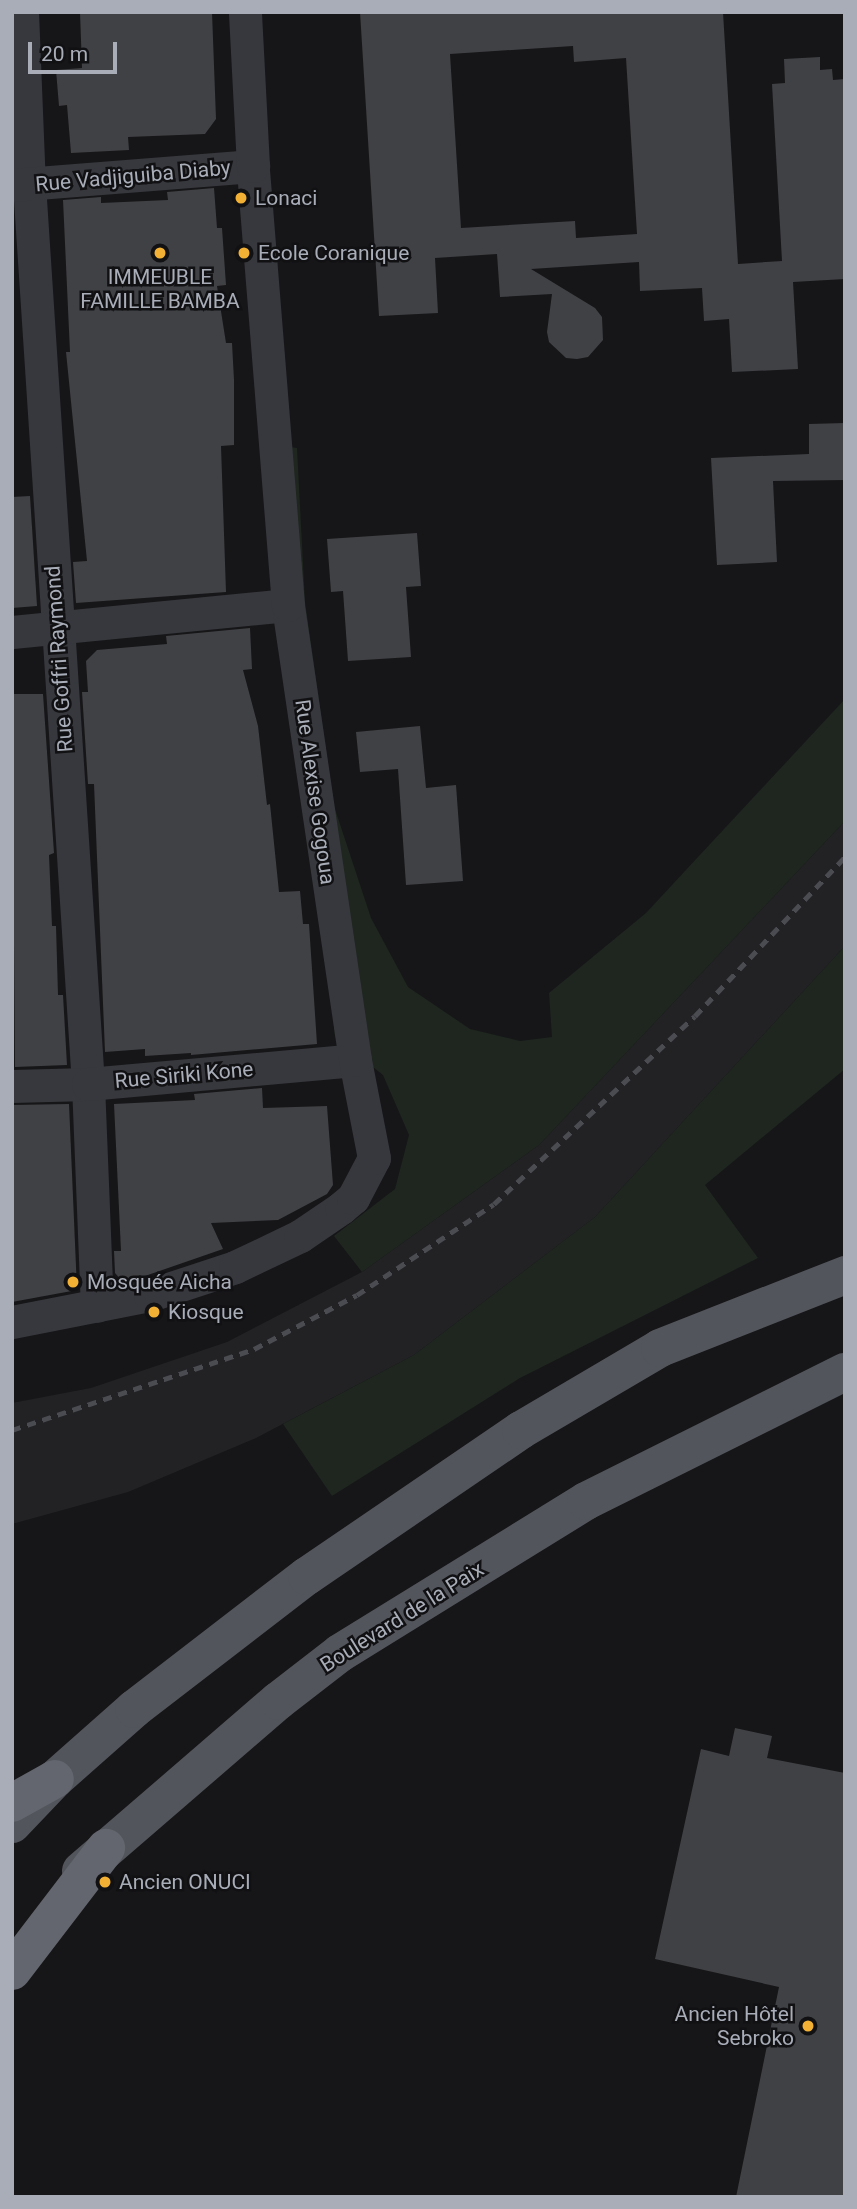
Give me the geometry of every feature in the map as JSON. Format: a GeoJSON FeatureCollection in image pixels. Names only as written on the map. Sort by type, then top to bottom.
{"type":"FeatureCollection","features":[{"type":"Feature","properties":{"kind":"highway"},"geometry":{"type":"LineString","coordinates":[[12,1803],[55,1779]]}},
{"type":"Feature","properties":{"kind":"highway"},"geometry":{"type":"LineString","coordinates":[[12,1971],[106,1848]]}},
{"type":"Feature","properties":{"kind":"main road"},"geometry":{"type":"LineString","coordinates":[[12,1824],[55,1779],[134,1709],[307,1576],[521,1430],[660,1348],[845,1276]]}},
{"type":"Feature","properties":{"kind":"main road","name":"Boulevard de la Paix"},"geometry":{"type":"LineString","coordinates":[[12,1939],[106,1848],[278,1700],[340,1653],[586,1501],[845,1373]]}},
{"type":"Feature","properties":{"kind":"street","name":"Rue Goffri Raymond"},"geometry":{"type":"LineString","coordinates":[[22,12],[21,185],[57,629],[89,1084],[97,1307]]}},
{"type":"Feature","properties":{"kind":"street","name":"Rue Alexise Gogoua"},"geometry":{"type":"LineString","coordinates":[[12,1322],[149,1295],[234,1267],[300,1236],[353,1198],[374,1158],[355,1060],[288,605],[253,166],[246,12]]}},
{"type":"Feature","properties":{"kind":"street","name":"Rue Vadjiguiba Diaby"},"geometry":{"type":"LineString","coordinates":[[21,185],[253,166]]}},
{"type":"Feature","properties":{"kind":"street"},"geometry":{"type":"LineString","coordinates":[[12,632],[288,605]]}},
{"type":"Feature","properties":{"kind":"street","name":"Rue Siriki Kone"},"geometry":{"type":"LineString","coordinates":[[12,1086],[89,1084],[355,1060]]}},
{"type":"Feature","properties":{"kind":"shaded area"},"geometry":{"type":"Polygon","coordinates":[[[277,445],[297,448],[305,602],[334,806],[371,918],[408,987],[470,1029],[520,1041],[552,1037],[549,993],[646,913],[845,699],[845,821],[539,1145],[362,1272],[334,1236],[395,1189],[409,1135],[383,1075],[335,1037],[277,445]]]}},
{"type":"Feature","properties":{"kind":"shaded area"},"geometry":{"type":"Polygon","coordinates":[[[845,821],[845,946],[595,1217],[414,1355],[256,1438],[128,1492],[12,1524],[12,1403],[91,1388],[227,1342],[362,1272],[539,1145],[845,821]]]}},
{"type":"Feature","properties":{"kind":"shaded area"},"geometry":{"type":"Polygon","coordinates":[[[845,946],[845,1069],[705,1185],[758,1258],[520,1378],[332,1496],[283,1424],[414,1355],[595,1217],[845,946]]]}},
{"type":"Feature","properties":{"kind":"building"},"geometry":{"type":"Polygon","coordinates":[[[80,12],[212,12],[216,119],[205,134],[128,137],[129,150],[71,153],[67,105],[59,106],[56,70],[82,68],[80,12]]]}},
{"type":"Feature","properties":{"kind":"building"},"geometry":{"type":"Polygon","coordinates":[[[360,12],[723,12],[738,264],[782,261],[772,84],[785,83],[784,59],[820,57],[820,70],[832,69],[833,80],[845,79],[845,279],[793,282],[798,369],[732,372],[729,319],[704,321],[702,288],[640,291],[639,262],[531,269],[595,308],[602,317],[603,340],[588,357],[566,358],[549,342],[547,332],[552,294],[500,297],[497,254],[435,258],[438,313],[379,316],[360,12]],[[573,46],[450,54],[461,228],[575,221],[576,238],[637,234],[626,58],[574,62],[573,46]]]}},
{"type":"Feature","properties":{"kind":"building"},"geometry":{"type":"Polygon","coordinates":[[[214,188],[217,228],[222,228],[226,285],[217,286],[226,343],[232,343],[234,380],[234,445],[221,446],[226,592],[76,603],[73,562],[87,561],[66,352],[70,352],[63,200],[101,197],[101,203],[168,200],[167,192],[214,188]]]}},
{"type":"Feature","properties":{"kind":"building"},"geometry":{"type":"Polygon","coordinates":[[[845,423],[845,480],[773,481],[777,562],[717,565],[711,458],[809,454],[809,424],[845,423]]]}},
{"type":"Feature","properties":{"kind":"building"},"geometry":{"type":"Polygon","coordinates":[[[30,496],[37,606],[12,608],[12,497],[30,496]]]}},
{"type":"Feature","properties":{"kind":"building"},"geometry":{"type":"Polygon","coordinates":[[[417,533],[421,586],[406,587],[411,657],[348,661],[343,591],[331,592],[327,539],[417,533]]]}},
{"type":"Feature","properties":{"kind":"building"},"geometry":{"type":"Polygon","coordinates":[[[250,628],[252,669],[243,670],[258,726],[267,805],[270,804],[279,892],[300,891],[303,924],[309,924],[317,1044],[191,1055],[145,1056],[145,1049],[105,1052],[94,784],[88,784],[82,692],[88,692],[86,661],[97,650],[167,644],[166,636],[250,628]]]}},
{"type":"Feature","properties":{"kind":"building"},"geometry":{"type":"Polygon","coordinates":[[[12,694],[43,694],[54,853],[49,855],[52,926],[56,926],[58,995],[63,995],[67,1065],[15,1067],[12,694]]]}},
{"type":"Feature","properties":{"kind":"building"},"geometry":{"type":"Polygon","coordinates":[[[420,726],[426,788],[456,785],[463,881],[406,885],[398,769],[360,772],[356,732],[420,726]]]}},
{"type":"Feature","properties":{"kind":"building"},"geometry":{"type":"Polygon","coordinates":[[[262,1088],[263,1108],[327,1106],[333,1185],[327,1194],[278,1220],[211,1223],[223,1249],[145,1276],[122,1281],[115,1273],[114,1251],[121,1251],[114,1104],[195,1100],[194,1094],[262,1088]]]}},
{"type":"Feature","properties":{"kind":"building"},"geometry":{"type":"Polygon","coordinates":[[[69,1104],[77,1290],[12,1302],[12,1105],[69,1104]]]}},
{"type":"Feature","properties":{"kind":"building"},"geometry":{"type":"Polygon","coordinates":[[[735,1728],[772,1736],[767,1758],[845,1773],[845,2197],[736,2197],[779,1987],[655,1959],[701,1749],[729,1756],[735,1728]]]}},
{"type":"Feature","properties":{"kind":"railway"},"geometry":{"type":"LineString","coordinates":[[12,1430],[254,1349],[357,1295],[494,1204],[695,1016],[845,857]]}},
{"type":"Feature","properties":{"kind":"place","name":"Lonaci"},"geometry":{"type":"Point","coordinates":[241,198]}},
{"type":"Feature","properties":{"kind":"place","name":"IMMEUBLE FAMILLE BAMBA"},"geometry":{"type":"Point","coordinates":[160,253]}},
{"type":"Feature","properties":{"kind":"place","name":"Ecole Coranique"},"geometry":{"type":"Point","coordinates":[244,253]}},
{"type":"Feature","properties":{"kind":"place","name":"Mosquée Aicha"},"geometry":{"type":"Point","coordinates":[73,1282]}},
{"type":"Feature","properties":{"kind":"place","name":"Kiosque"},"geometry":{"type":"Point","coordinates":[154,1312]}},
{"type":"Feature","properties":{"kind":"place","name":"Ancien ONUCI"},"geometry":{"type":"Point","coordinates":[105,1882]}},
{"type":"Feature","properties":{"kind":"place","name":"Ancien Hôtel Sebroko"},"geometry":{"type":"Point","coordinates":[808,2026]}}]}
